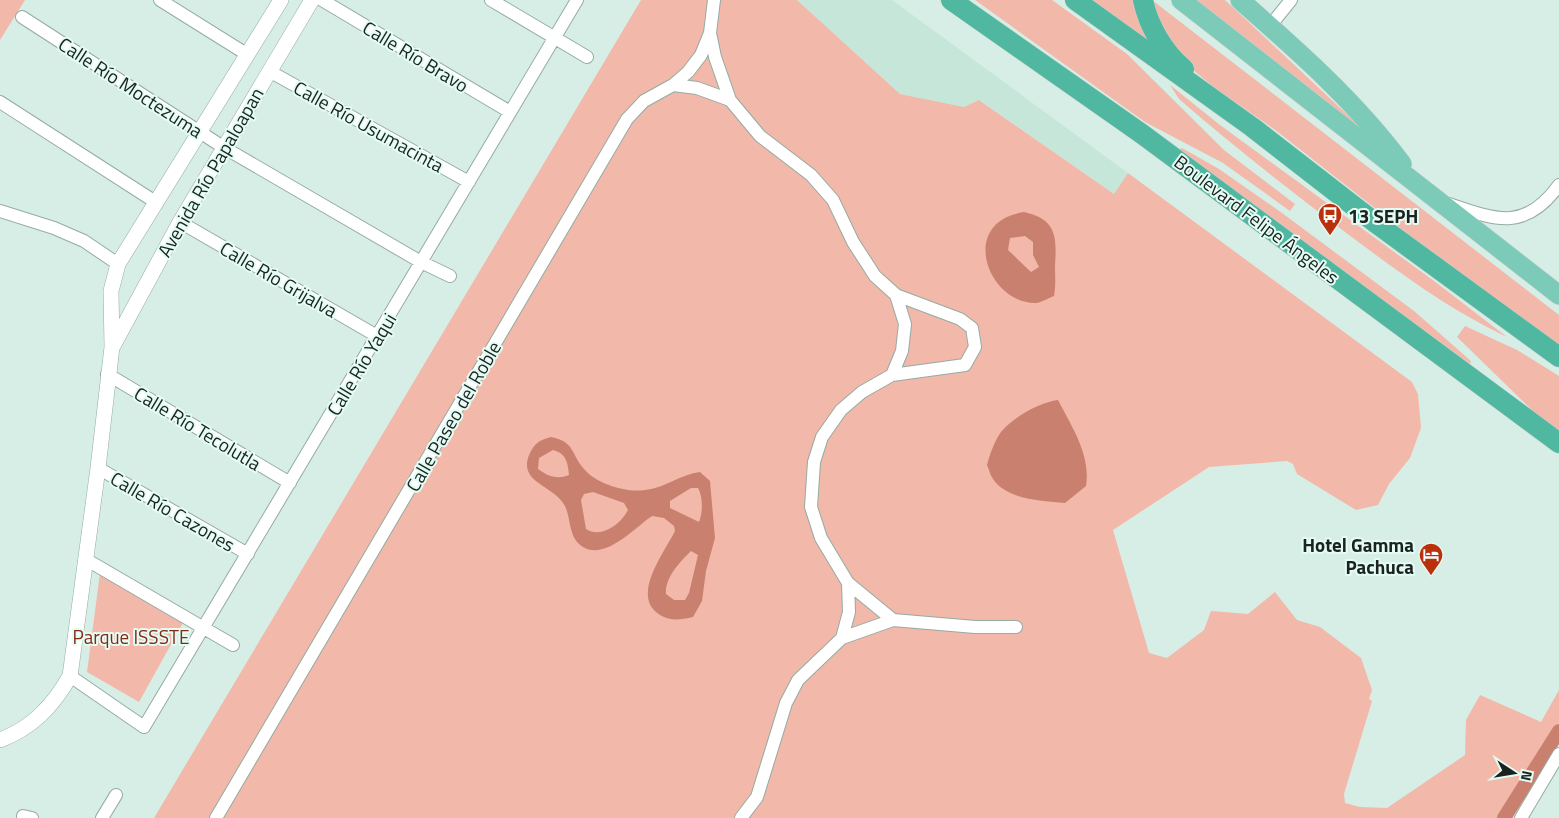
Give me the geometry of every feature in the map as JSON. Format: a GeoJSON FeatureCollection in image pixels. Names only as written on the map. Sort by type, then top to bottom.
{"type":"FeatureCollection","features":[{"type":"Feature","properties":{"kind":"highway","name":"Boulevard Felipe Ángeles"},"geometry":{"type":"LineString","coordinates":[[951,0],[1142,134],[1559,443]]}},
{"type":"Feature","properties":{"kind":"highway"},"geometry":{"type":"LineString","coordinates":[[1075,0],[1252,127],[1378,224],[1559,357]]}},
{"type":"Feature","properties":{"kind":"highway"},"geometry":{"type":"LineString","coordinates":[[1143,0],[1145,11],[1159,41],[1177,64],[1236,109],[1252,127]]}},
{"type":"Feature","properties":{"kind":"main road"},"geometry":{"type":"LineString","coordinates":[[1181,0],[1559,296]]}},
{"type":"Feature","properties":{"kind":"main road"},"geometry":{"type":"LineString","coordinates":[[1240,0],[1293,45],[1382,138],[1418,184]]}},
{"type":"Feature","properties":{"kind":"street"},"geometry":{"type":"LineString","coordinates":[[160,0],[248,55]]}},
{"type":"Feature","properties":{"kind":"street","name":"Avenida Río Papaloapan"},"geometry":{"type":"LineString","coordinates":[[0,740],[24,730],[42,715],[58,696],[70,676],[87,560],[107,374],[112,347],[111,291],[118,264],[201,133],[281,0]]}},
{"type":"Feature","properties":{"kind":"street","name":"Avenida Río Papaloapan"},"geometry":{"type":"LineString","coordinates":[[112,347],[180,222],[312,0]]}},
{"type":"Feature","properties":{"kind":"street","name":"Calle Río Bravo"},"geometry":{"type":"LineString","coordinates":[[322,0],[510,112]]}},
{"type":"Feature","properties":{"kind":"street"},"geometry":{"type":"LineString","coordinates":[[491,0],[587,57]]}},
{"type":"Feature","properties":{"kind":"street","name":"Calle Río Yaqui"},"geometry":{"type":"LineString","coordinates":[[70,676],[144,727],[577,0]]}},
{"type":"Feature","properties":{"kind":"street"},"geometry":{"type":"LineString","coordinates":[[714,0],[710,33],[715,57],[730,100],[760,136],[811,175],[833,200],[853,242],[874,276],[896,295],[960,319],[972,328],[975,347],[965,365],[892,374],[862,392],[841,410],[822,436],[814,462],[811,507],[821,538],[848,583],[893,620]]}},
{"type":"Feature","properties":{"kind":"street"},"geometry":{"type":"LineString","coordinates":[[1270,26],[1291,0]]}},
{"type":"Feature","properties":{"kind":"street","name":"Calle Río Moctezuma"},"geometry":{"type":"LineString","coordinates":[[22,18],[224,147],[421,262],[450,276]]}},
{"type":"Feature","properties":{"kind":"street","name":"Calle Paseo del Roble"},"geometry":{"type":"LineString","coordinates":[[216,818],[627,120],[644,101],[673,85],[688,72],[701,55],[710,33]]}},
{"type":"Feature","properties":{"kind":"street","name":"Calle Río Usumacinta"},"geometry":{"type":"LineString","coordinates":[[269,71],[469,182]]}},
{"type":"Feature","properties":{"kind":"street"},"geometry":{"type":"LineString","coordinates":[[673,85],[697,88],[730,100]]}},
{"type":"Feature","properties":{"kind":"street"},"geometry":{"type":"LineString","coordinates":[[0,102],[157,203]]}},
{"type":"Feature","properties":{"kind":"street"},"geometry":{"type":"LineString","coordinates":[[1436,200],[1496,219],[1520,218],[1543,201],[1559,185]]}},
{"type":"Feature","properties":{"kind":"street"},"geometry":{"type":"LineString","coordinates":[[0,211],[54,228],[84,241],[118,264]]}},
{"type":"Feature","properties":{"kind":"street","name":"Calle Río Grijalva"},"geometry":{"type":"LineString","coordinates":[[180,222],[377,336]]}},
{"type":"Feature","properties":{"kind":"street"},"geometry":{"type":"LineString","coordinates":[[892,374],[902,351],[905,324],[896,295]]}},
{"type":"Feature","properties":{"kind":"street","name":"Calle Río Tecolutla"},"geometry":{"type":"LineString","coordinates":[[107,374],[290,483]]}},
{"type":"Feature","properties":{"kind":"street","name":"Calle Río Cazones"},"geometry":{"type":"LineString","coordinates":[[98,468],[248,554]]}},
{"type":"Feature","properties":{"kind":"street"},"geometry":{"type":"LineString","coordinates":[[87,560],[203,629],[234,645]]}},
{"type":"Feature","properties":{"kind":"street"},"geometry":{"type":"LineString","coordinates":[[842,638],[849,612],[848,583]]}},
{"type":"Feature","properties":{"kind":"street"},"geometry":{"type":"LineString","coordinates":[[741,818],[756,797],[786,703],[798,680],[842,638],[893,620],[975,627],[1016,627]]}},
{"type":"Feature","properties":{"kind":"street"},"geometry":{"type":"LineString","coordinates":[[1521,818],[1559,754]]}},
{"type":"Feature","properties":{"kind":"street"},"geometry":{"type":"LineString","coordinates":[[102,818],[116,794]]}},
{"type":"Feature","properties":{"kind":"shaded area"},"geometry":{"type":"Polygon","coordinates":[[[797,0],[892,0],[1128,173],[1114,194],[980,100],[964,107],[900,94],[797,0]]]}},
{"type":"Feature","properties":{"kind":"shaded area"},"geometry":{"type":"Polygon","coordinates":[[[1024,212],[1043,219],[1052,230],[1056,245],[1054,296],[1037,303],[1020,300],[1005,291],[994,278],[987,262],[986,246],[991,231],[1003,219],[1024,212]],[[1025,236],[1010,238],[1008,250],[1031,272],[1039,267],[1033,255],[1033,242],[1025,236]]]}},
{"type":"Feature","properties":{"kind":"shaded area"},"geometry":{"type":"Polygon","coordinates":[[[1058,400],[1083,452],[1086,463],[1086,486],[1065,503],[1026,498],[1007,491],[993,479],[987,465],[996,440],[1001,432],[1019,416],[1035,407],[1058,400]]]}},
{"type":"Feature","properties":{"kind":"shaded area"},"geometry":{"type":"Polygon","coordinates":[[[551,437],[569,445],[580,464],[590,475],[621,489],[638,491],[652,489],[686,475],[700,472],[710,481],[715,538],[706,571],[702,601],[693,617],[669,619],[656,612],[650,604],[648,594],[649,583],[675,531],[674,526],[664,518],[652,516],[616,543],[606,548],[586,549],[577,542],[571,529],[565,506],[560,499],[528,472],[527,464],[531,451],[537,443],[551,437]],[[553,450],[539,458],[538,469],[545,474],[556,477],[569,475],[566,459],[561,453],[553,450]],[[691,488],[670,501],[670,508],[699,522],[702,505],[698,488],[691,488]],[[593,492],[584,494],[581,500],[586,529],[592,532],[604,531],[616,525],[628,510],[624,503],[593,492]],[[691,551],[678,565],[668,582],[666,594],[674,600],[685,600],[689,593],[698,555],[691,551]]]}},
{"type":"Feature","properties":{"kind":"green space"},"geometry":{"type":"Polygon","coordinates":[[[0,0],[25,0],[0,40],[0,0]]]}},
{"type":"Feature","properties":{"kind":"green space"},"geometry":{"type":"Polygon","coordinates":[[[641,0],[797,0],[900,94],[964,107],[979,100],[1114,194],[1128,173],[1412,382],[1418,394],[1421,428],[1410,458],[1389,484],[1378,505],[1356,510],[1297,474],[1293,464],[1287,461],[1209,467],[1113,530],[1149,653],[1167,658],[1204,630],[1211,611],[1248,614],[1275,592],[1297,620],[1320,627],[1361,658],[1372,690],[1369,699],[1372,701],[1344,794],[1345,803],[1360,807],[1387,808],[1465,755],[1466,720],[1480,695],[1541,722],[1559,690],[1559,723],[1501,818],[154,818],[641,0]]]}},
{"type":"Feature","properties":{"kind":"green space"},"geometry":{"type":"Polygon","coordinates":[[[975,0],[1052,0],[1127,54],[1224,150],[1295,204],[1290,211],[1223,163],[1145,122],[975,0]]]}},
{"type":"Feature","properties":{"kind":"green space"},"geometry":{"type":"Polygon","coordinates":[[[1087,0],[1135,0],[1161,54],[1087,0]]]}},
{"type":"Feature","properties":{"kind":"green space"},"geometry":{"type":"Polygon","coordinates":[[[1152,0],[1559,315],[1559,350],[1283,136],[1193,70],[1169,39],[1152,0]]]}},
{"type":"Feature","properties":{"kind":"green space"},"geometry":{"type":"Polygon","coordinates":[[[1189,0],[1225,0],[1369,135],[1189,0]]]}},
{"type":"Feature","properties":{"kind":"green space"},"geometry":{"type":"Polygon","coordinates":[[[1170,85],[1220,125],[1434,281],[1507,337],[1444,302],[1364,247],[1220,134],[1179,99],[1170,85]]]}},
{"type":"Feature","properties":{"kind":"green space"},"geometry":{"type":"Polygon","coordinates":[[[1182,148],[1219,169],[1282,213],[1414,311],[1471,361],[1470,364],[1179,150],[1182,148]]]}},
{"type":"Feature","properties":{"kind":"green space"},"geometry":{"type":"Polygon","coordinates":[[[1465,326],[1517,350],[1559,376],[1559,431],[1538,416],[1457,337],[1465,326]]]}},
{"type":"Feature","properties":{"kind":"green space","name":"Parque ISSSTE"},"geometry":{"type":"Polygon","coordinates":[[[100,573],[184,621],[139,702],[87,672],[100,573]]]}},
{"type":"Feature","properties":{"kind":"waterway"},"geometry":{"type":"LineString","coordinates":[[1504,818],[1559,731]]}},
{"type":"Feature","properties":{"kind":"place","name":"13 SEPH"},"geometry":{"type":"Point","coordinates":[1330,236]}},
{"type":"Feature","properties":{"kind":"place","name":"Hotel Gamma Pachuca"},"geometry":{"type":"Point","coordinates":[1431,576]}}]}
